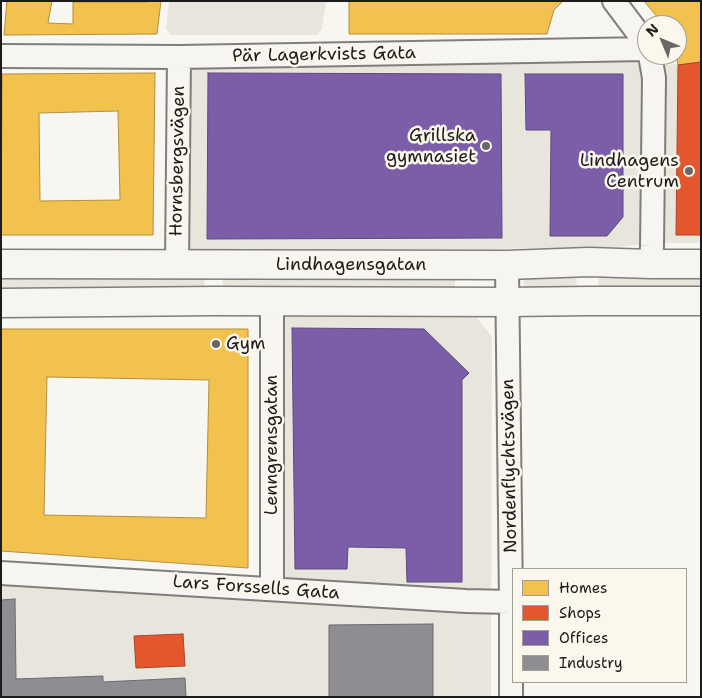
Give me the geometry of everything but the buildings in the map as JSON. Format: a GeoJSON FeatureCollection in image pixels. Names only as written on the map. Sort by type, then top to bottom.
{"type":"FeatureCollection","features":[{"type":"Feature","properties":{"kind":"street"},"geometry":{"type":"LineString","coordinates":[[614,1],[637,33]]}},
{"type":"Feature","properties":{"kind":"street","name":"Pär Lagerkvists Gata"},"geometry":{"type":"LineString","coordinates":[[1,56],[179,57],[637,47]]}},
{"type":"Feature","properties":{"kind":"street","name":"Hornsbergsvägen"},"geometry":{"type":"LineString","coordinates":[[177,266],[179,57]]}},
{"type":"Feature","properties":{"kind":"street"},"geometry":{"type":"LineString","coordinates":[[651,264],[654,78],[652,65]]}},
{"type":"Feature","properties":{"kind":"street","name":"Lindhagensgatan"},"geometry":{"type":"LineString","coordinates":[[1,264],[177,266],[507,265],[589,262],[701,264]]}},
{"type":"Feature","properties":{"kind":"street","name":"Nordenflychtsvägen"},"geometry":{"type":"LineString","coordinates":[[507,265],[511,697]]}},
{"type":"Feature","properties":{"kind":"street","name":"Lenngrensgatan"},"geometry":{"type":"LineString","coordinates":[[272,301],[272,589]]}},
{"type":"Feature","properties":{"kind":"street","name":"Lindhagensgatan"},"geometry":{"type":"LineString","coordinates":[[1,303],[701,301]]}},
{"type":"Feature","properties":{"kind":"street","name":"Lars Forssells Gata"},"geometry":{"type":"LineString","coordinates":[[1,573],[466,601],[511,602]]}},
{"type":"Feature","properties":{"kind":"shaded area"},"geometry":{"type":"Polygon","coordinates":[[[169,1],[326,1],[322,29],[317,35],[171,35],[166,29],[169,1]]]}},
{"type":"Feature","properties":{"kind":"shaded area"},"geometry":{"type":"Polygon","coordinates":[[[637,49],[637,65],[687,65],[687,63],[701,62],[701,243],[659,243],[616,247],[179,254],[181,58],[637,49]]]}},
{"type":"Feature","properties":{"kind":"shaded area"},"geometry":{"type":"Polygon","coordinates":[[[204,274],[205,293],[1,293],[1,275],[204,274]]]}},
{"type":"Feature","properties":{"kind":"shaded area"},"geometry":{"type":"Polygon","coordinates":[[[455,274],[455,293],[223,293],[223,275],[455,274]]]}},
{"type":"Feature","properties":{"kind":"shaded area"},"geometry":{"type":"Polygon","coordinates":[[[576,274],[577,295],[524,292],[523,279],[526,276],[576,274]]]}},
{"type":"Feature","properties":{"kind":"shaded area"},"geometry":{"type":"Polygon","coordinates":[[[599,274],[701,274],[701,292],[598,292],[599,274]]]}},
{"type":"Feature","properties":{"kind":"shaded area"},"geometry":{"type":"Polygon","coordinates":[[[276,310],[474,314],[492,337],[491,697],[1,697],[1,573],[276,592],[276,310]]]}},
{"type":"Feature","properties":{"kind":"place","name":"Grillska gymnasiet"},"geometry":{"type":"Point","coordinates":[486,146]}},
{"type":"Feature","properties":{"kind":"place","name":"Lindhagens Centrum"},"geometry":{"type":"Point","coordinates":[689,171]}},
{"type":"Feature","properties":{"kind":"place","name":"Gym"},"geometry":{"type":"Point","coordinates":[216,344]}}]}
